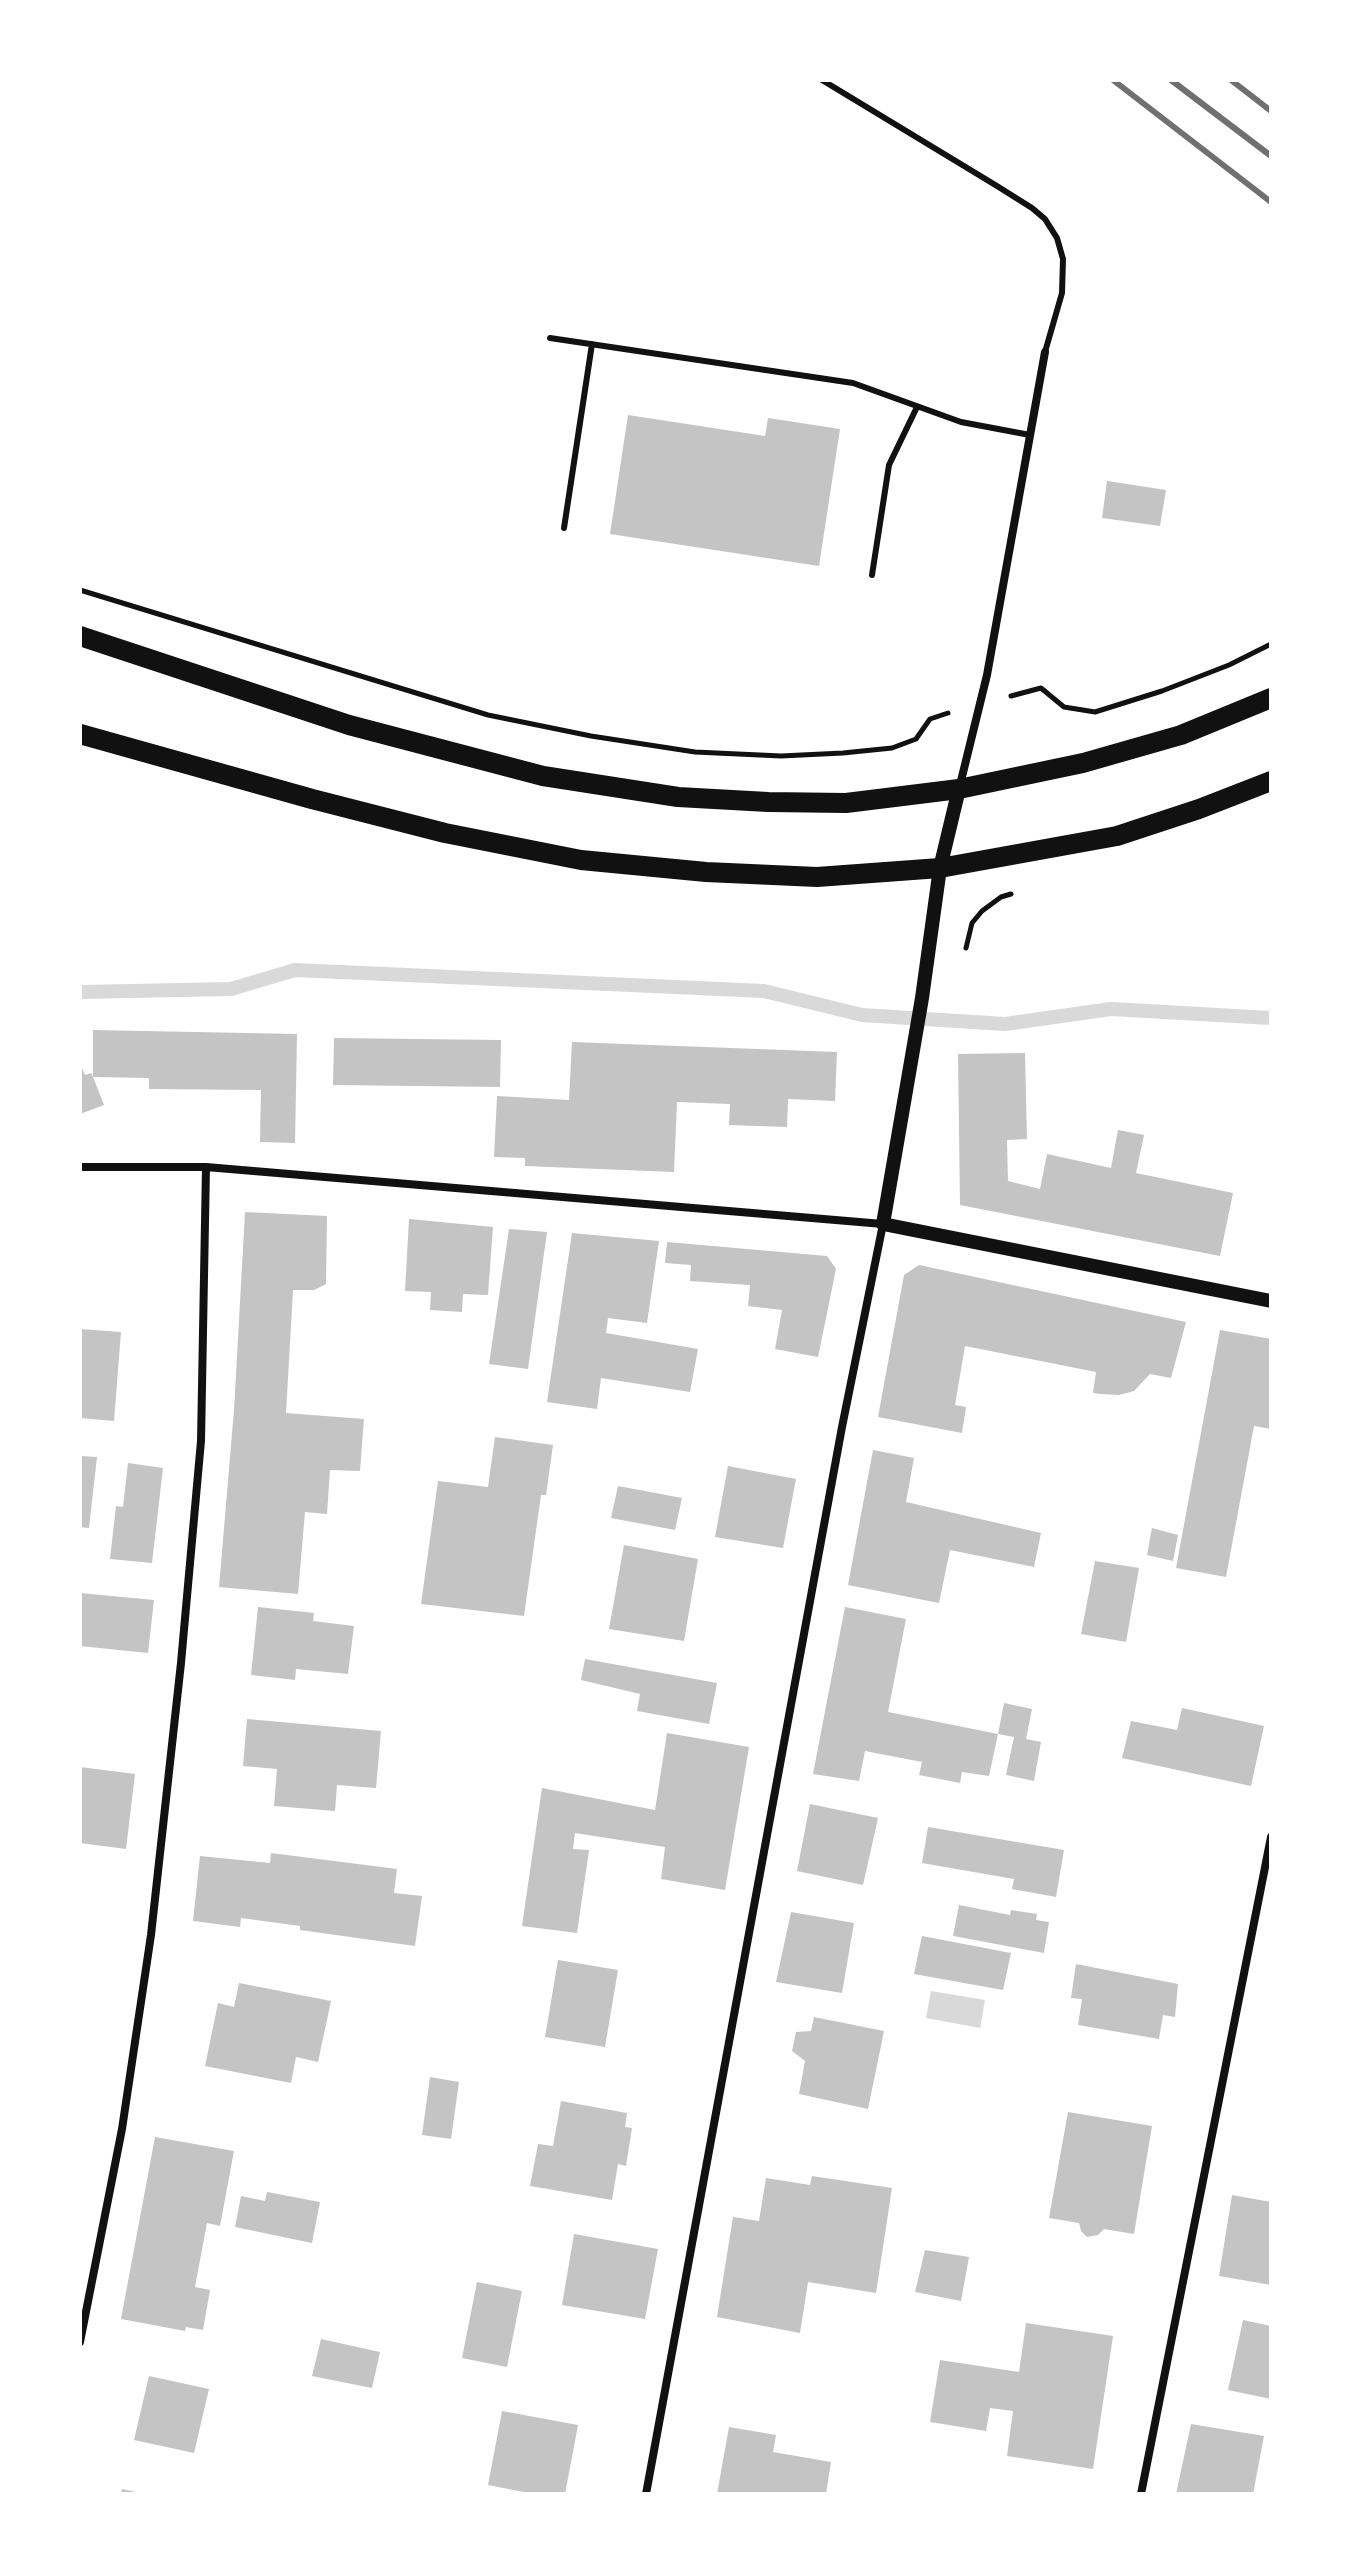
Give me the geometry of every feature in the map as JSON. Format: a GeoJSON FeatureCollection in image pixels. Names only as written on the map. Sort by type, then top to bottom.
{"type":"FeatureCollection","features":[{"type":"Feature","properties":{"kind":"main road"},"geometry":{"type":"LineString","coordinates":[[80,636],[349,725],[543,776],[678,797],[768,802],[846,803],[959,789],[1083,763],[1181,735],[1271,698]]}},
{"type":"Feature","properties":{"kind":"main road"},"geometry":{"type":"LineString","coordinates":[[80,734],[445,833],[581,860],[706,872],[817,877],[940,868],[1117,836],[1271,781]]}},
{"type":"Feature","properties":{"kind":"street"},"geometry":{"type":"LineString","coordinates":[[646,2494],[842,1427],[883,1224],[922,998],[940,868],[979,704],[1045,352]]}},
{"type":"Feature","properties":{"kind":"street"},"geometry":{"type":"LineString","coordinates":[[83,1167],[206,1167],[883,1224],[1271,1301]]}},
{"type":"Feature","properties":{"kind":"street"},"geometry":{"type":"LineString","coordinates":[[80,2342],[122,2129],[151,1935],[181,1663],[201,1441],[206,1167]]}},
{"type":"Feature","properties":{"kind":"street"},"geometry":{"type":"LineString","coordinates":[[1141,2494],[1271,1837]]}},
{"type":"Feature","properties":{"kind":"lane"},"geometry":{"type":"LineString","coordinates":[[822,80],[997,186],[1045,219],[1057,238],[1064,267],[1062,293],[1045,352]]}},
{"type":"Feature","properties":{"kind":"lane"},"geometry":{"type":"LineString","coordinates":[[550,338],[853,383],[961,422],[1030,435]]}},
{"type":"Feature","properties":{"kind":"lane"},"geometry":{"type":"LineString","coordinates":[[564,528],[592,344]]}},
{"type":"Feature","properties":{"kind":"lane"},"geometry":{"type":"LineString","coordinates":[[872,575],[889,465],[917,407]]}},
{"type":"Feature","properties":{"kind":"path"},"geometry":{"type":"LineString","coordinates":[[80,590],[488,715],[591,736],[695,752],[781,756],[892,748],[916,739],[930,719],[1041,688],[1064,707],[1095,712],[1162,691],[1229,665],[1271,644]]}},
{"type":"Feature","properties":{"kind":"shaded area"},"geometry":{"type":"Polygon","coordinates":[[[931,1991],[985,2000],[980,2028],[926,2018],[931,1991]]]}},
{"type":"Feature","properties":{"kind":"building"},"geometry":{"type":"Polygon","coordinates":[[[628,415],[765,436],[768,418],[840,429],[819,566],[610,534],[628,415]]]}},
{"type":"Feature","properties":{"kind":"building"},"geometry":{"type":"Polygon","coordinates":[[[1107,481],[1166,490],[1160,526],[1102,518],[1107,481]]]}},
{"type":"Feature","properties":{"kind":"building"},"geometry":{"type":"Polygon","coordinates":[[[93,1030],[297,1034],[295,1143],[260,1142],[261,1090],[149,1089],[149,1078],[93,1077],[93,1030]]]}},
{"type":"Feature","properties":{"kind":"building"},"geometry":{"type":"Polygon","coordinates":[[[334,1038],[501,1040],[500,1087],[333,1085],[334,1038]]]}},
{"type":"Feature","properties":{"kind":"building"},"geometry":{"type":"Polygon","coordinates":[[[572,1042],[837,1052],[835,1101],[788,1099],[787,1127],[729,1125],[730,1104],[677,1102],[674,1172],[525,1166],[525,1158],[494,1157],[497,1096],[569,1100],[572,1042]]]}},
{"type":"Feature","properties":{"kind":"building"},"geometry":{"type":"Polygon","coordinates":[[[1025,1053],[1027,1139],[1007,1140],[1008,1181],[1040,1189],[1047,1154],[1111,1168],[1118,1130],[1144,1135],[1136,1173],[1233,1193],[1220,1256],[960,1205],[958,1054],[1025,1053]]]}},
{"type":"Feature","properties":{"kind":"building"},"geometry":{"type":"Polygon","coordinates":[[[80,1063],[85,1075],[91,1073],[104,1105],[80,1114],[80,1063]]]}},
{"type":"Feature","properties":{"kind":"building"},"geometry":{"type":"Polygon","coordinates":[[[245,1212],[327,1216],[326,1284],[314,1290],[293,1290],[286,1413],[364,1419],[360,1471],[330,1470],[327,1514],[305,1512],[298,1594],[219,1587],[234,1410],[245,1212]]]}},
{"type":"Feature","properties":{"kind":"building"},"geometry":{"type":"Polygon","coordinates":[[[409,1219],[493,1227],[488,1295],[463,1294],[462,1312],[430,1310],[431,1292],[405,1291],[409,1219]]]}},
{"type":"Feature","properties":{"kind":"building"},"geometry":{"type":"Polygon","coordinates":[[[509,1229],[547,1232],[528,1369],[489,1364],[509,1229]]]}},
{"type":"Feature","properties":{"kind":"building"},"geometry":{"type":"Polygon","coordinates":[[[572,1233],[659,1241],[647,1323],[608,1318],[606,1333],[698,1349],[690,1392],[601,1378],[597,1409],[547,1402],[572,1233]]]}},
{"type":"Feature","properties":{"kind":"building"},"geometry":{"type":"Polygon","coordinates":[[[667,1242],[827,1256],[836,1269],[818,1357],[775,1349],[782,1310],[748,1306],[750,1285],[690,1281],[691,1265],[665,1263],[667,1242]]]}},
{"type":"Feature","properties":{"kind":"building"},"geometry":{"type":"Polygon","coordinates":[[[919,1265],[1186,1322],[1171,1378],[1150,1374],[1134,1391],[1119,1395],[1093,1393],[1096,1372],[965,1346],[955,1405],[966,1407],[962,1433],[878,1417],[904,1275],[919,1265]]]}},
{"type":"Feature","properties":{"kind":"building"},"geometry":{"type":"Polygon","coordinates":[[[80,1329],[121,1332],[114,1421],[80,1418],[80,1329]]]}},
{"type":"Feature","properties":{"kind":"building"},"geometry":{"type":"Polygon","coordinates":[[[1220,1330],[1271,1339],[1271,1429],[1254,1426],[1226,1577],[1176,1568],[1220,1330]]]}},
{"type":"Feature","properties":{"kind":"building"},"geometry":{"type":"Polygon","coordinates":[[[495,1437],[553,1445],[546,1495],[541,1495],[524,1616],[421,1604],[438,1481],[488,1487],[495,1437]]]}},
{"type":"Feature","properties":{"kind":"building"},"geometry":{"type":"Polygon","coordinates":[[[873,1450],[914,1458],[906,1502],[1041,1533],[1034,1567],[950,1550],[939,1603],[848,1585],[873,1450]]]}},
{"type":"Feature","properties":{"kind":"building"},"geometry":{"type":"Polygon","coordinates":[[[80,1456],[97,1457],[89,1528],[80,1527],[80,1456]]]}},
{"type":"Feature","properties":{"kind":"building"},"geometry":{"type":"Polygon","coordinates":[[[128,1463],[163,1468],[152,1563],[110,1559],[116,1506],[123,1507],[128,1463]]]}},
{"type":"Feature","properties":{"kind":"building"},"geometry":{"type":"Polygon","coordinates":[[[728,1466],[796,1479],[783,1548],[715,1537],[728,1466]]]}},
{"type":"Feature","properties":{"kind":"building"},"geometry":{"type":"Polygon","coordinates":[[[618,1486],[682,1498],[675,1530],[611,1518],[618,1486]]]}},
{"type":"Feature","properties":{"kind":"building"},"geometry":{"type":"Polygon","coordinates":[[[1152,1528],[1178,1535],[1173,1561],[1147,1555],[1152,1528]]]}},
{"type":"Feature","properties":{"kind":"building"},"geometry":{"type":"Polygon","coordinates":[[[624,1545],[698,1559],[684,1641],[609,1629],[624,1545]]]}},
{"type":"Feature","properties":{"kind":"building"},"geometry":{"type":"Polygon","coordinates":[[[1095,1561],[1139,1568],[1126,1642],[1081,1634],[1095,1561]]]}},
{"type":"Feature","properties":{"kind":"building"},"geometry":{"type":"Polygon","coordinates":[[[80,1593],[154,1600],[148,1653],[80,1646],[80,1593]]]}},
{"type":"Feature","properties":{"kind":"building"},"geometry":{"type":"Polygon","coordinates":[[[258,1607],[314,1613],[313,1621],[354,1626],[348,1674],[296,1669],[295,1680],[251,1675],[258,1607]]]}},
{"type":"Feature","properties":{"kind":"building"},"geometry":{"type":"Polygon","coordinates":[[[845,1607],[906,1619],[888,1712],[998,1734],[989,1776],[962,1772],[960,1783],[919,1775],[922,1762],[865,1751],[859,1781],[813,1774],[845,1607]]]}},
{"type":"Feature","properties":{"kind":"building"},"geometry":{"type":"Polygon","coordinates":[[[585,1659],[717,1683],[709,1724],[637,1711],[640,1694],[581,1680],[585,1659]]]}},
{"type":"Feature","properties":{"kind":"building"},"geometry":{"type":"Polygon","coordinates":[[[1004,1703],[1032,1709],[1026,1739],[1041,1742],[1034,1781],[1006,1775],[1014,1737],[998,1734],[1004,1703]]]}},
{"type":"Feature","properties":{"kind":"building"},"geometry":{"type":"Polygon","coordinates":[[[1182,1708],[1264,1726],[1251,1786],[1122,1758],[1131,1721],[1177,1730],[1182,1708]]]}},
{"type":"Feature","properties":{"kind":"building"},"geometry":{"type":"Polygon","coordinates":[[[247,1719],[381,1731],[376,1788],[337,1785],[335,1811],[274,1806],[277,1769],[243,1766],[247,1719]]]}},
{"type":"Feature","properties":{"kind":"building"},"geometry":{"type":"Polygon","coordinates":[[[667,1733],[749,1747],[725,1890],[661,1879],[665,1847],[575,1833],[573,1849],[589,1850],[577,1933],[522,1926],[542,1788],[655,1810],[667,1733]]]}},
{"type":"Feature","properties":{"kind":"building"},"geometry":{"type":"Polygon","coordinates":[[[80,1767],[135,1774],[126,1849],[80,1843],[80,1767]]]}},
{"type":"Feature","properties":{"kind":"building"},"geometry":{"type":"Polygon","coordinates":[[[810,1804],[878,1818],[863,1885],[797,1871],[810,1804]]]}},
{"type":"Feature","properties":{"kind":"building"},"geometry":{"type":"Polygon","coordinates":[[[928,1827],[1064,1850],[1056,1897],[1012,1889],[1014,1879],[922,1863],[928,1827]]]}},
{"type":"Feature","properties":{"kind":"building"},"geometry":{"type":"Polygon","coordinates":[[[271,1853],[397,1869],[394,1893],[422,1896],[415,1946],[300,1930],[300,1926],[241,1918],[240,1927],[193,1921],[200,1856],[270,1863],[271,1853]]]}},
{"type":"Feature","properties":{"kind":"building"},"geometry":{"type":"Polygon","coordinates":[[[959,1905],[1010,1915],[1011,1910],[1037,1914],[1036,1920],[1049,1922],[1044,1953],[953,1936],[959,1905]]]}},
{"type":"Feature","properties":{"kind":"building"},"geometry":{"type":"Polygon","coordinates":[[[791,1912],[854,1923],[842,1993],[776,1982],[791,1912]]]}},
{"type":"Feature","properties":{"kind":"building"},"geometry":{"type":"Polygon","coordinates":[[[922,1936],[1011,1953],[1003,1990],[914,1974],[922,1936]]]}},
{"type":"Feature","properties":{"kind":"building"},"geometry":{"type":"Polygon","coordinates":[[[558,1960],[618,1970],[605,2047],[545,2037],[558,1960]]]}},
{"type":"Feature","properties":{"kind":"building"},"geometry":{"type":"Polygon","coordinates":[[[1076,1964],[1178,1984],[1175,2017],[1163,2015],[1159,2039],[1078,2025],[1082,1999],[1071,1998],[1076,1964]]]}},
{"type":"Feature","properties":{"kind":"building"},"geometry":{"type":"Polygon","coordinates":[[[239,1983],[331,2001],[318,2062],[296,2057],[291,2083],[205,2066],[218,2003],[234,2007],[239,1983]]]}},
{"type":"Feature","properties":{"kind":"building"},"geometry":{"type":"Polygon","coordinates":[[[814,2017],[884,2031],[868,2109],[799,2094],[805,2061],[792,2051],[796,2032],[811,2031],[814,2017]]]}},
{"type":"Feature","properties":{"kind":"building"},"geometry":{"type":"Polygon","coordinates":[[[430,2077],[459,2082],[451,2139],[422,2135],[430,2077]]]}},
{"type":"Feature","properties":{"kind":"building"},"geometry":{"type":"Polygon","coordinates":[[[561,2101],[627,2113],[625,2127],[632,2128],[626,2166],[618,2164],[612,2200],[530,2186],[538,2144],[553,2146],[561,2101]]]}},
{"type":"Feature","properties":{"kind":"building"},"geometry":{"type":"Polygon","coordinates":[[[1068,2112],[1152,2126],[1134,2234],[1104,2229],[1098,2235],[1087,2237],[1079,2223],[1049,2218],[1068,2112]]]}},
{"type":"Feature","properties":{"kind":"building"},"geometry":{"type":"Polygon","coordinates":[[[155,2137],[234,2151],[220,2226],[207,2223],[195,2287],[210,2290],[203,2330],[186,2327],[185,2331],[121,2319],[155,2137]]]}},
{"type":"Feature","properties":{"kind":"building"},"geometry":{"type":"Polygon","coordinates":[[[812,2176],[892,2188],[876,2293],[808,2282],[800,2333],[717,2317],[733,2217],[759,2221],[766,2178],[810,2185],[812,2176]]]}},
{"type":"Feature","properties":{"kind":"building"},"geometry":{"type":"Polygon","coordinates":[[[267,2192],[320,2202],[312,2243],[235,2227],[241,2196],[265,2201],[267,2192]]]}},
{"type":"Feature","properties":{"kind":"building"},"geometry":{"type":"Polygon","coordinates":[[[1232,2195],[1271,2202],[1271,2285],[1219,2276],[1232,2195]]]}},
{"type":"Feature","properties":{"kind":"building"},"geometry":{"type":"Polygon","coordinates":[[[574,2234],[658,2249],[645,2319],[562,2305],[574,2234]]]}},
{"type":"Feature","properties":{"kind":"building"},"geometry":{"type":"Polygon","coordinates":[[[925,2250],[969,2257],[961,2301],[915,2292],[925,2250]]]}},
{"type":"Feature","properties":{"kind":"building"},"geometry":{"type":"Polygon","coordinates":[[[477,2282],[522,2291],[507,2367],[462,2358],[477,2282]]]}},
{"type":"Feature","properties":{"kind":"building"},"geometry":{"type":"Polygon","coordinates":[[[1243,2320],[1271,2326],[1271,2399],[1228,2390],[1243,2320]]]}},
{"type":"Feature","properties":{"kind":"building"},"geometry":{"type":"Polygon","coordinates":[[[1026,2323],[1113,2336],[1093,2469],[1007,2456],[1013,2411],[990,2408],[986,2431],[930,2422],[940,2360],[1019,2372],[1026,2323]]]}},
{"type":"Feature","properties":{"kind":"building"},"geometry":{"type":"Polygon","coordinates":[[[321,2339],[380,2352],[372,2388],[312,2376],[321,2339]]]}},
{"type":"Feature","properties":{"kind":"building"},"geometry":{"type":"Polygon","coordinates":[[[149,2376],[209,2389],[194,2453],[134,2440],[149,2376]]]}},
{"type":"Feature","properties":{"kind":"building"},"geometry":{"type":"Polygon","coordinates":[[[502,2411],[578,2425],[565,2494],[534,2494],[488,2485],[502,2411]]]}},
{"type":"Feature","properties":{"kind":"building"},"geometry":{"type":"Polygon","coordinates":[[[1191,2424],[1264,2436],[1253,2494],[1176,2494],[1191,2424]]]}},
{"type":"Feature","properties":{"kind":"building"},"geometry":{"type":"Polygon","coordinates":[[[729,2427],[776,2435],[773,2452],[831,2462],[826,2494],[717,2494],[729,2427]]]}},
{"type":"Feature","properties":{"kind":"building"},"geometry":{"type":"Polygon","coordinates":[[[122,2489],[141,2493],[141,2494],[121,2494],[122,2489]]]}},
{"type":"Feature","properties":{"kind":"waterway"},"geometry":{"type":"LineString","coordinates":[[80,992],[231,989],[295,970],[764,991],[862,1015],[1005,1024],[1111,1009],[1271,1018]]}},
{"type":"Feature","properties":{"kind":"railway"},"geometry":{"type":"LineString","coordinates":[[1113,80],[1271,202]]}},
{"type":"Feature","properties":{"kind":"railway"},"geometry":{"type":"LineString","coordinates":[[1171,80],[1271,156]]}},
{"type":"Feature","properties":{"kind":"railway"},"geometry":{"type":"LineString","coordinates":[[1231,80],[1271,111]]}}]}
